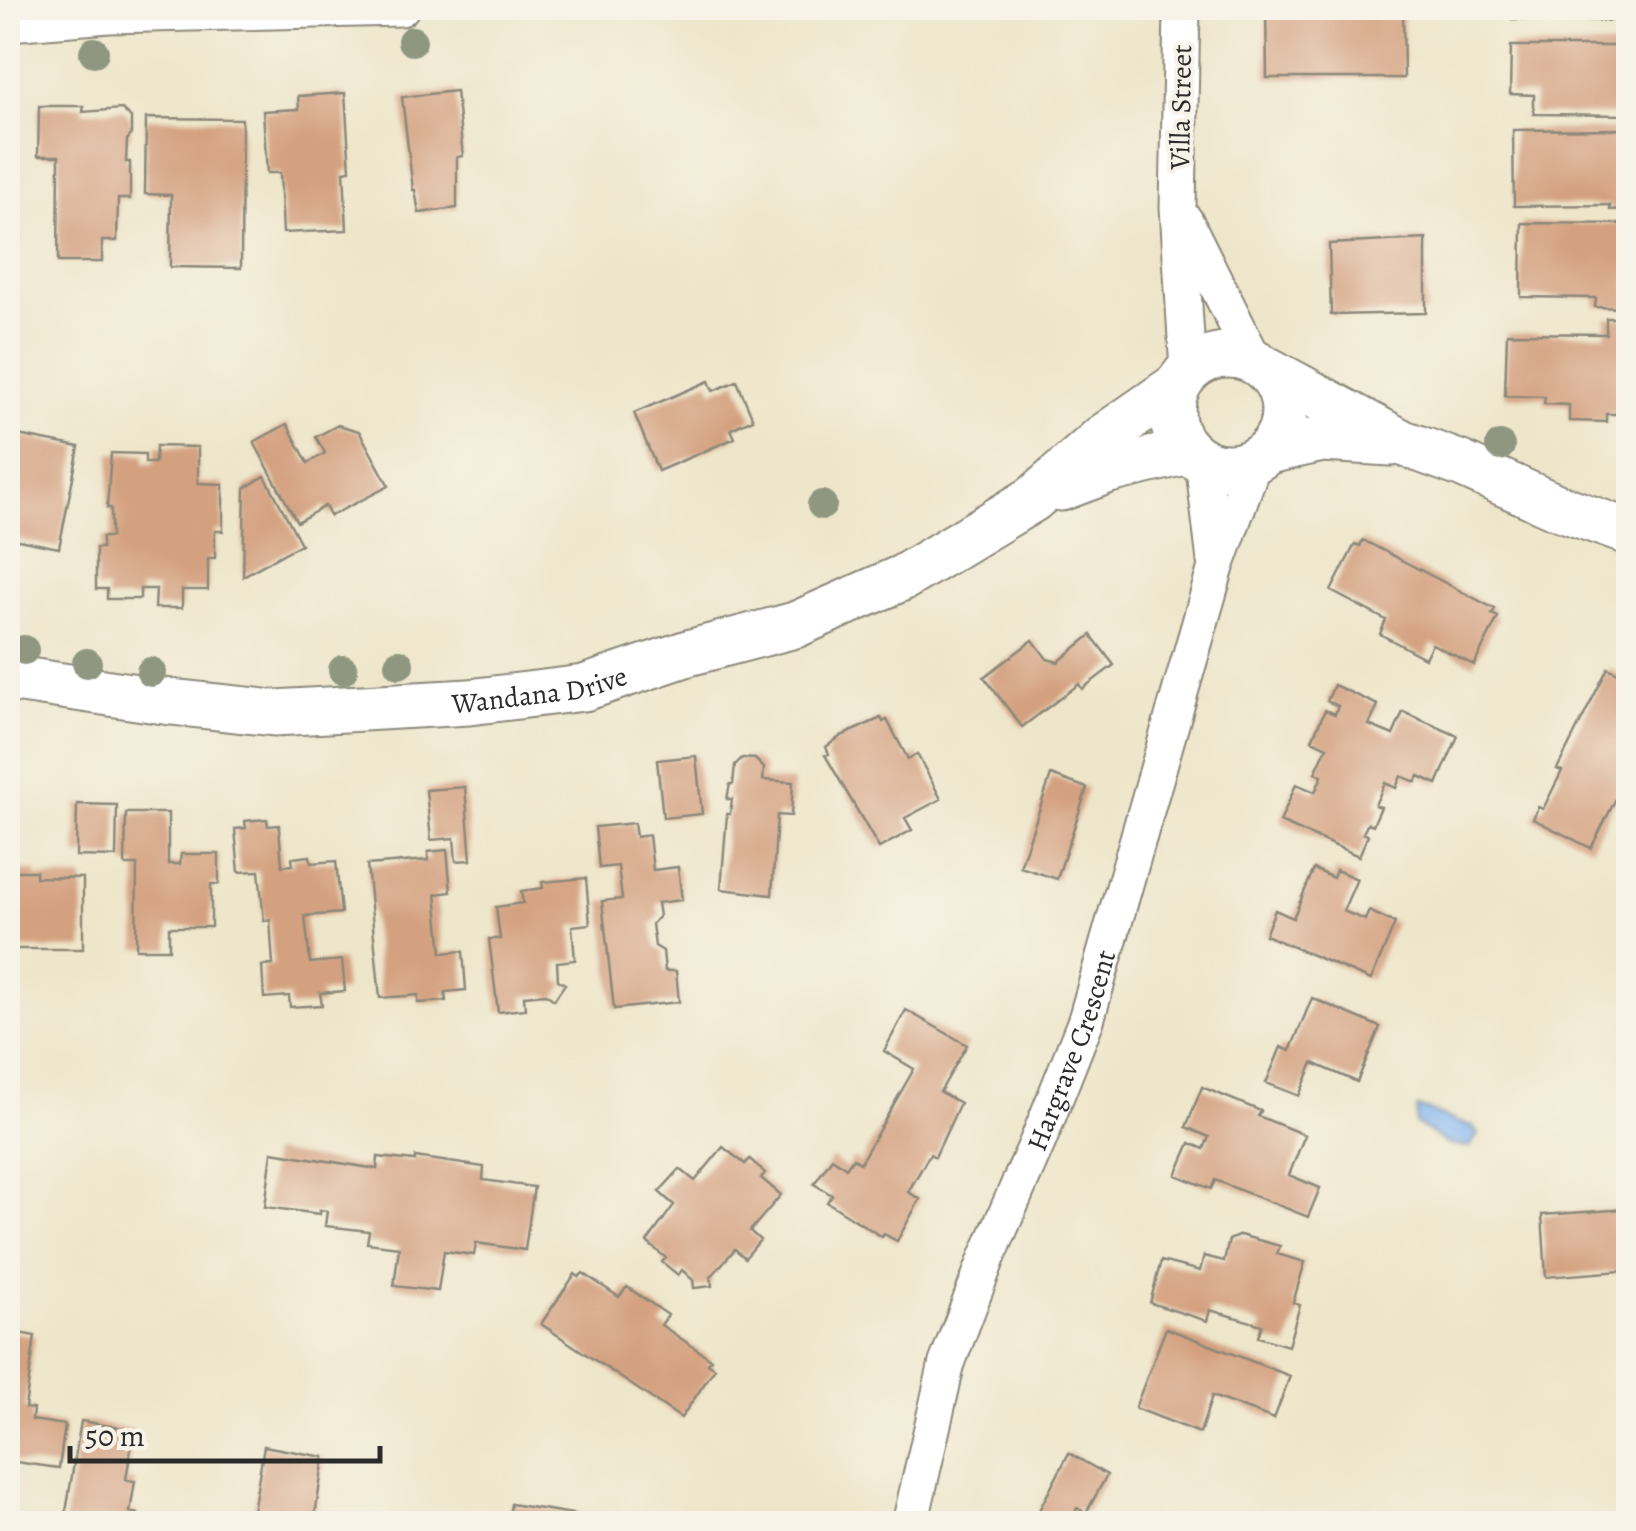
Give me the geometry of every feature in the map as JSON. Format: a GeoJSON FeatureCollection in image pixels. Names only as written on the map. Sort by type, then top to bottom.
{"type":"FeatureCollection","features":[{"type":"Feature","properties":{"kind":"street"},"geometry":{"type":"LineString","coordinates":[[8,22],[109,11],[401,8]]}},
{"type":"Feature","properties":{"kind":"street","name":"Villa Street"},"geometry":{"type":"LineString","coordinates":[[1182,8],[1178,207],[1183,378]]}},
{"type":"Feature","properties":{"kind":"street","name":"Villa Street"},"geometry":{"type":"LineString","coordinates":[[1178,207],[1261,365]]}},
{"type":"Feature","properties":{"kind":"street"},"geometry":{"type":"LineString","coordinates":[[1403,444],[1322,440],[1261,456],[1237,467],[1220,466],[1196,456],[1178,436],[1173,402],[1183,378],[1203,360],[1237,354],[1403,444],[1628,532]]}},
{"type":"Feature","properties":{"kind":"street"},"geometry":{"type":"LineString","coordinates":[[1261,365],[1279,385],[1284,420],[1279,436],[1261,456]]}},
{"type":"Feature","properties":{"kind":"street","name":"Wandana Drive"},"geometry":{"type":"LineString","coordinates":[[8,678],[274,713],[469,702],[584,688],[688,653],[795,625],[904,578],[1032,499],[1102,438],[1183,378]]}},
{"type":"Feature","properties":{"kind":"street","name":"Wandana Drive"},"geometry":{"type":"LineString","coordinates":[[1032,499],[1109,470],[1196,456]]}},
{"type":"Feature","properties":{"kind":"street","name":"Hargrave Crescent"},"geometry":{"type":"LineString","coordinates":[[1196,456],[1216,567]]}},
{"type":"Feature","properties":{"kind":"street","name":"Hargrave Crescent"},"geometry":{"type":"LineString","coordinates":[[910,1524],[947,1363],[986,1258],[1086,1020],[1216,567],[1261,456]]}},
{"type":"Feature","properties":{"kind":"water"},"geometry":{"type":"Polygon","coordinates":[[[1417,1108],[1473,1126],[1478,1135],[1469,1147],[1448,1144],[1416,1124],[1417,1108]]]}},
{"type":"Feature","properties":{"kind":"building"},"geometry":{"type":"Polygon","coordinates":[[[1266,8],[1403,8],[1404,78],[1267,78],[1266,8]]]}},
{"type":"Feature","properties":{"kind":"building"},"geometry":{"type":"Polygon","coordinates":[[[1513,8],[1628,8],[1628,21],[1512,19],[1513,8]]]}},
{"type":"Feature","properties":{"kind":"building"},"geometry":{"type":"Polygon","coordinates":[[[1618,33],[1628,33],[1628,115],[1534,114],[1534,95],[1510,94],[1511,46],[1617,46],[1618,33]]]}},
{"type":"Feature","properties":{"kind":"building"},"geometry":{"type":"Polygon","coordinates":[[[456,91],[463,156],[457,157],[457,208],[419,213],[402,97],[456,91]]]}},
{"type":"Feature","properties":{"kind":"building"},"geometry":{"type":"Polygon","coordinates":[[[345,93],[350,170],[344,171],[347,230],[283,233],[280,173],[267,173],[263,111],[299,109],[298,96],[345,93]]]}},
{"type":"Feature","properties":{"kind":"building"},"geometry":{"type":"Polygon","coordinates":[[[39,106],[84,106],[83,112],[122,109],[131,118],[126,162],[130,162],[130,199],[118,199],[117,241],[102,241],[102,262],[58,262],[59,156],[38,156],[39,106]]]}},
{"type":"Feature","properties":{"kind":"building"},"geometry":{"type":"Polygon","coordinates":[[[146,118],[242,119],[241,268],[170,267],[171,195],[145,194],[146,118]]]}},
{"type":"Feature","properties":{"kind":"building"},"geometry":{"type":"Polygon","coordinates":[[[1628,129],[1628,209],[1610,210],[1610,205],[1514,206],[1513,130],[1628,129]]]}},
{"type":"Feature","properties":{"kind":"building"},"geometry":{"type":"Polygon","coordinates":[[[8,213],[20,239],[8,245],[8,213]]]}},
{"type":"Feature","properties":{"kind":"building"},"geometry":{"type":"Polygon","coordinates":[[[1522,223],[1628,224],[1628,308],[1595,307],[1596,298],[1521,297],[1522,223]]]}},
{"type":"Feature","properties":{"kind":"building"},"geometry":{"type":"Polygon","coordinates":[[[1426,239],[1426,313],[1331,315],[1329,244],[1426,239]]]}},
{"type":"Feature","properties":{"kind":"building"},"geometry":{"type":"Polygon","coordinates":[[[1606,318],[1628,318],[1628,414],[1606,414],[1606,422],[1569,421],[1569,405],[1544,404],[1545,397],[1505,396],[1507,333],[1606,334],[1606,318]]]}},
{"type":"Feature","properties":{"kind":"building"},"geometry":{"type":"Polygon","coordinates":[[[709,381],[713,391],[737,381],[753,419],[731,429],[735,438],[658,471],[634,413],[709,381]]]}},
{"type":"Feature","properties":{"kind":"building"},"geometry":{"type":"Polygon","coordinates":[[[287,424],[308,463],[325,453],[316,437],[338,425],[359,431],[389,486],[330,516],[325,506],[297,522],[254,442],[287,424]]]}},
{"type":"Feature","properties":{"kind":"building"},"geometry":{"type":"Polygon","coordinates":[[[8,433],[79,447],[59,548],[8,538],[8,433]]]}},
{"type":"Feature","properties":{"kind":"building"},"geometry":{"type":"Polygon","coordinates":[[[156,446],[198,447],[198,483],[223,484],[223,531],[215,531],[215,558],[208,558],[208,590],[182,590],[182,608],[155,608],[156,589],[140,589],[140,599],[107,599],[107,589],[96,589],[96,548],[102,548],[102,537],[111,537],[111,508],[107,508],[111,453],[145,454],[145,463],[155,463],[156,446]]]}},
{"type":"Feature","properties":{"kind":"building"},"geometry":{"type":"Polygon","coordinates":[[[265,476],[301,544],[243,576],[245,488],[265,476]]]}},
{"type":"Feature","properties":{"kind":"building"},"geometry":{"type":"Polygon","coordinates":[[[1363,540],[1495,609],[1492,614],[1498,617],[1474,665],[1432,644],[1425,658],[1380,634],[1386,620],[1331,591],[1355,544],[1360,546],[1363,540]]]}},
{"type":"Feature","properties":{"kind":"building"},"geometry":{"type":"Polygon","coordinates":[[[1091,635],[1114,665],[1082,689],[1079,684],[1022,727],[984,677],[1033,640],[1047,659],[1058,662],[1091,635]]]}},
{"type":"Feature","properties":{"kind":"building"},"geometry":{"type":"Polygon","coordinates":[[[1608,668],[1628,678],[1628,775],[1591,848],[1533,819],[1538,807],[1543,809],[1562,771],[1557,769],[1608,668]]]}},
{"type":"Feature","properties":{"kind":"building"},"geometry":{"type":"Polygon","coordinates":[[[1334,685],[1378,705],[1369,725],[1393,735],[1403,712],[1458,736],[1437,784],[1419,776],[1416,782],[1401,776],[1396,788],[1385,783],[1375,805],[1381,807],[1373,825],[1368,823],[1363,833],[1368,835],[1359,856],[1280,822],[1296,784],[1315,792],[1322,776],[1315,773],[1327,747],[1312,740],[1325,710],[1335,714],[1338,706],[1327,701],[1334,685]]]}},
{"type":"Feature","properties":{"kind":"building"},"geometry":{"type":"Polygon","coordinates":[[[881,718],[883,722],[887,720],[908,759],[917,754],[941,799],[905,818],[912,830],[879,848],[825,755],[829,754],[826,747],[841,736],[881,718]]]}},
{"type":"Feature","properties":{"kind":"building"},"geometry":{"type":"Polygon","coordinates":[[[696,756],[702,814],[663,818],[657,760],[696,756]]]}},
{"type":"Feature","properties":{"kind":"building"},"geometry":{"type":"Polygon","coordinates":[[[742,758],[755,759],[764,768],[763,780],[793,782],[791,816],[777,815],[772,895],[721,889],[727,814],[732,799],[727,799],[735,765],[742,758]]]}},
{"type":"Feature","properties":{"kind":"building"},"geometry":{"type":"Polygon","coordinates":[[[1051,775],[1087,788],[1057,879],[1020,867],[1051,775]]]}},
{"type":"Feature","properties":{"kind":"building"},"geometry":{"type":"Polygon","coordinates":[[[465,787],[471,860],[456,861],[454,838],[431,840],[426,790],[465,787]]]}},
{"type":"Feature","properties":{"kind":"building"},"geometry":{"type":"Polygon","coordinates":[[[77,804],[117,805],[116,857],[76,856],[77,804]]]}},
{"type":"Feature","properties":{"kind":"building"},"geometry":{"type":"Polygon","coordinates":[[[126,813],[168,813],[168,864],[180,864],[181,854],[219,854],[219,884],[211,884],[211,927],[169,927],[169,949],[136,949],[137,865],[125,865],[126,813]]]}},
{"type":"Feature","properties":{"kind":"building"},"geometry":{"type":"Polygon","coordinates":[[[267,819],[268,826],[279,825],[282,866],[293,865],[292,858],[310,856],[311,863],[336,861],[341,913],[305,916],[310,963],[342,960],[345,991],[320,993],[322,1005],[290,1007],[289,996],[264,998],[262,966],[273,965],[270,920],[264,921],[259,871],[239,872],[235,829],[246,828],[245,821],[267,819]]]}},
{"type":"Feature","properties":{"kind":"building"},"geometry":{"type":"Polygon","coordinates":[[[634,823],[636,837],[649,835],[653,870],[678,867],[682,900],[657,903],[659,916],[652,924],[655,946],[663,951],[665,971],[676,971],[679,1002],[614,1009],[602,901],[622,899],[618,866],[599,868],[595,827],[634,823]]]}},
{"type":"Feature","properties":{"kind":"building"},"geometry":{"type":"Polygon","coordinates":[[[447,850],[451,892],[436,894],[442,953],[463,951],[466,990],[445,992],[446,1001],[418,1003],[418,995],[380,998],[367,865],[428,860],[428,852],[447,850]]]}},
{"type":"Feature","properties":{"kind":"building"},"geometry":{"type":"Polygon","coordinates":[[[1314,869],[1333,878],[1336,870],[1357,879],[1343,911],[1365,920],[1369,911],[1395,923],[1371,980],[1265,935],[1275,910],[1293,918],[1314,869]]]}},
{"type":"Feature","properties":{"kind":"building"},"geometry":{"type":"Polygon","coordinates":[[[8,871],[36,871],[36,877],[83,878],[83,949],[8,949],[8,871]]]}},
{"type":"Feature","properties":{"kind":"building"},"geometry":{"type":"Polygon","coordinates":[[[586,878],[590,924],[572,926],[575,960],[557,962],[558,980],[565,984],[554,1000],[546,994],[524,996],[525,1009],[498,1012],[489,939],[500,939],[496,907],[523,903],[521,891],[543,888],[542,882],[586,878]]]}},
{"type":"Feature","properties":{"kind":"building"},"geometry":{"type":"Polygon","coordinates":[[[1312,998],[1380,1027],[1357,1082],[1313,1063],[1299,1096],[1266,1083],[1281,1047],[1290,1051],[1312,998]]]}},
{"type":"Feature","properties":{"kind":"building"},"geometry":{"type":"Polygon","coordinates":[[[906,1010],[967,1045],[940,1092],[960,1103],[935,1157],[930,1154],[908,1192],[920,1199],[897,1241],[884,1234],[882,1237],[827,1202],[832,1195],[814,1184],[832,1158],[846,1168],[853,1158],[860,1163],[914,1069],[884,1051],[906,1010]]]}},
{"type":"Feature","properties":{"kind":"building"},"geometry":{"type":"Polygon","coordinates":[[[1202,1087],[1261,1111],[1258,1116],[1305,1135],[1289,1175],[1320,1188],[1308,1217],[1215,1180],[1211,1189],[1176,1175],[1190,1143],[1204,1149],[1209,1137],[1186,1127],[1202,1087]]]}},
{"type":"Feature","properties":{"kind":"building"},"geometry":{"type":"Polygon","coordinates":[[[723,1147],[745,1164],[750,1159],[765,1173],[761,1178],[781,1195],[750,1231],[760,1240],[745,1258],[735,1249],[711,1277],[712,1286],[694,1288],[693,1280],[682,1270],[678,1275],[662,1262],[666,1258],[647,1242],[674,1205],[659,1192],[680,1169],[695,1181],[723,1147]]]}},
{"type":"Feature","properties":{"kind":"building"},"geometry":{"type":"Polygon","coordinates":[[[272,1152],[377,1169],[378,1157],[415,1161],[415,1157],[484,1167],[483,1180],[534,1187],[525,1250],[476,1243],[474,1255],[444,1251],[438,1291],[394,1286],[399,1247],[367,1243],[369,1231],[325,1226],[327,1211],[320,1210],[320,1214],[265,1207],[272,1152]]]}},
{"type":"Feature","properties":{"kind":"building"},"geometry":{"type":"Polygon","coordinates":[[[1628,1209],[1628,1286],[1623,1286],[1621,1271],[1546,1277],[1542,1215],[1628,1209]]]}},
{"type":"Feature","properties":{"kind":"building"},"geometry":{"type":"Polygon","coordinates":[[[1240,1235],[1280,1246],[1277,1254],[1305,1262],[1293,1303],[1300,1305],[1288,1346],[1258,1337],[1262,1325],[1210,1310],[1207,1321],[1150,1303],[1161,1261],[1200,1271],[1204,1256],[1224,1261],[1229,1240],[1240,1235]]]}},
{"type":"Feature","properties":{"kind":"building"},"geometry":{"type":"Polygon","coordinates":[[[583,1273],[619,1297],[627,1287],[668,1315],[661,1325],[711,1359],[708,1363],[715,1368],[681,1418],[541,1324],[575,1274],[579,1277],[583,1273]]]}},
{"type":"Feature","properties":{"kind":"building"},"geometry":{"type":"Polygon","coordinates":[[[1166,1328],[1290,1376],[1274,1419],[1212,1396],[1200,1433],[1135,1408],[1166,1328]]]}},
{"type":"Feature","properties":{"kind":"building"},"geometry":{"type":"Polygon","coordinates":[[[8,1331],[35,1336],[25,1408],[33,1409],[32,1420],[65,1425],[59,1468],[8,1461],[8,1331]]]}},
{"type":"Feature","properties":{"kind":"building"},"geometry":{"type":"Polygon","coordinates":[[[81,1421],[134,1430],[126,1480],[135,1481],[130,1512],[138,1514],[137,1524],[64,1524],[81,1421]]]}},
{"type":"Feature","properties":{"kind":"building"},"geometry":{"type":"Polygon","coordinates":[[[264,1446],[324,1457],[314,1522],[251,1524],[264,1446]]]}},
{"type":"Feature","properties":{"kind":"building"},"geometry":{"type":"Polygon","coordinates":[[[1069,1453],[1107,1475],[1086,1513],[1077,1508],[1070,1524],[1032,1524],[1069,1453]]]}},
{"type":"Feature","properties":{"kind":"building"},"geometry":{"type":"Polygon","coordinates":[[[511,1504],[579,1515],[578,1524],[508,1524],[511,1504]]]}},
{"type":"Feature","properties":{"kind":"building"},"geometry":{"type":"Polygon","coordinates":[[[702,1516],[728,1522],[728,1524],[700,1524],[702,1516]]]}}]}
